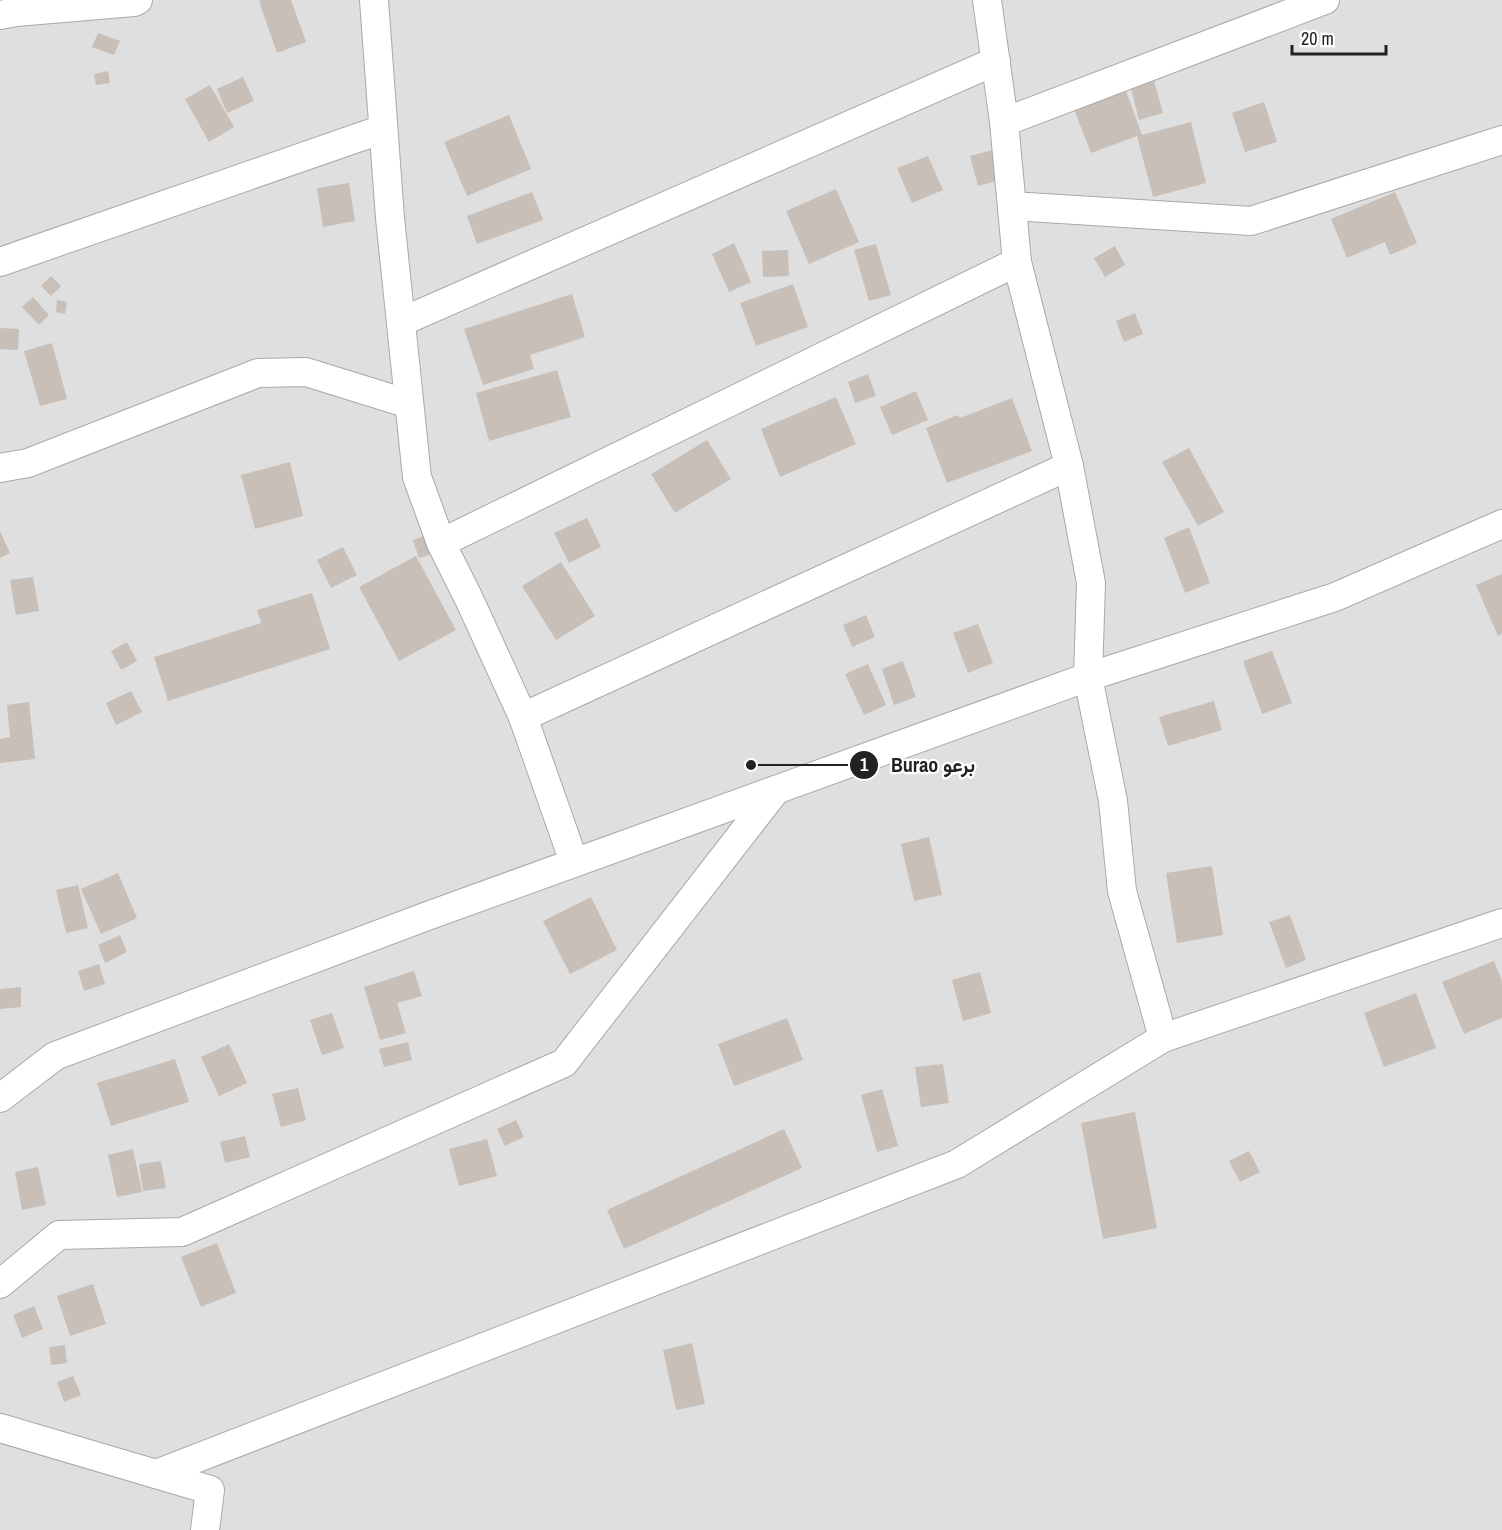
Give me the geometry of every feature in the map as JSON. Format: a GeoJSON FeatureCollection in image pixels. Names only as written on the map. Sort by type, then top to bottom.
{"type":"FeatureCollection","features":[{"type":"Feature","properties":{"kind":"street"},"geometry":{"type":"LineString","coordinates":[[0,15],[138,0]]}},
{"type":"Feature","properties":{"kind":"street"},"geometry":{"type":"LineString","coordinates":[[374,0],[390,218],[417,477],[441,543],[523,717],[574,862]]}},
{"type":"Feature","properties":{"kind":"street"},"geometry":{"type":"LineString","coordinates":[[987,0],[1004,122],[1017,262],[1069,466],[1090,583],[1088,677],[1113,801],[1122,891],[1163,1038]]}},
{"type":"Feature","properties":{"kind":"street"},"geometry":{"type":"LineString","coordinates":[[1004,122],[1325,0]]}},
{"type":"Feature","properties":{"kind":"street"},"geometry":{"type":"LineString","coordinates":[[401,322],[996,61]]}},
{"type":"Feature","properties":{"kind":"street"},"geometry":{"type":"LineString","coordinates":[[0,262],[383,129]]}},
{"type":"Feature","properties":{"kind":"street"},"geometry":{"type":"LineString","coordinates":[[1012,206],[1251,221],[1502,140]]}},
{"type":"Feature","properties":{"kind":"street"},"geometry":{"type":"LineString","coordinates":[[441,543],[1017,262]]}},
{"type":"Feature","properties":{"kind":"street"},"geometry":{"type":"LineString","coordinates":[[0,468],[28,463],[258,373],[306,372],[409,404]]}},
{"type":"Feature","properties":{"kind":"street"},"geometry":{"type":"LineString","coordinates":[[523,717],[1069,466]]}},
{"type":"Feature","properties":{"kind":"street"},"geometry":{"type":"LineString","coordinates":[[0,1098],[55,1056],[574,862],[1088,677],[1335,597],[1502,524]]}},
{"type":"Feature","properties":{"kind":"street"},"geometry":{"type":"LineString","coordinates":[[0,1284],[58,1235],[182,1232],[564,1063],[776,790]]}},
{"type":"Feature","properties":{"kind":"street"},"geometry":{"type":"LineString","coordinates":[[156,1474],[957,1164],[1163,1038],[1502,923]]}},
{"type":"Feature","properties":{"kind":"street"},"geometry":{"type":"LineString","coordinates":[[0,1428],[210,1490],[205,1530]]}},
{"type":"Feature","properties":{"kind":"shaded area"},"geometry":{"type":"Polygon","coordinates":[[[0,0],[1502,0],[1502,1530],[0,1530],[0,0]]]}},
{"type":"Feature","properties":{"kind":"building"},"geometry":{"type":"Polygon","coordinates":[[[291,0],[306,42],[277,53],[259,1],[291,0]]]}},
{"type":"Feature","properties":{"kind":"building"},"geometry":{"type":"Polygon","coordinates":[[[98,33],[120,41],[114,55],[92,47],[98,33]]]}},
{"type":"Feature","properties":{"kind":"building"},"geometry":{"type":"Polygon","coordinates":[[[108,71],[110,83],[96,85],[94,74],[108,71]]]}},
{"type":"Feature","properties":{"kind":"building"},"geometry":{"type":"Polygon","coordinates":[[[1152,74],[1163,113],[1139,120],[1129,81],[1152,74]]]}},
{"type":"Feature","properties":{"kind":"building"},"geometry":{"type":"Polygon","coordinates":[[[243,77],[254,101],[227,113],[217,89],[243,77]]]}},
{"type":"Feature","properties":{"kind":"building"},"geometry":{"type":"Polygon","coordinates":[[[1122,80],[1142,135],[1191,122],[1206,183],[1153,197],[1137,136],[1091,153],[1070,99],[1122,80]]]}},
{"type":"Feature","properties":{"kind":"building"},"geometry":{"type":"Polygon","coordinates":[[[210,85],[234,127],[209,142],[185,99],[210,85]]]}},
{"type":"Feature","properties":{"kind":"building"},"geometry":{"type":"Polygon","coordinates":[[[1264,102],[1277,142],[1245,152],[1232,113],[1264,102]]]}},
{"type":"Feature","properties":{"kind":"building"},"geometry":{"type":"Polygon","coordinates":[[[509,115],[531,169],[467,196],[444,142],[509,115]]]}},
{"type":"Feature","properties":{"kind":"building"},"geometry":{"type":"Polygon","coordinates":[[[1000,148],[1008,178],[978,186],[970,156],[1000,148]]]}},
{"type":"Feature","properties":{"kind":"building"},"geometry":{"type":"Polygon","coordinates":[[[928,156],[943,190],[912,203],[897,168],[928,156]]]}},
{"type":"Feature","properties":{"kind":"building"},"geometry":{"type":"Polygon","coordinates":[[[349,183],[355,221],[323,227],[317,188],[349,183]]]}},
{"type":"Feature","properties":{"kind":"building"},"geometry":{"type":"Polygon","coordinates":[[[836,189],[859,242],[809,264],[786,211],[836,189]]]}},
{"type":"Feature","properties":{"kind":"building"},"geometry":{"type":"Polygon","coordinates":[[[532,192],[543,220],[477,244],[467,216],[532,192]]]}},
{"type":"Feature","properties":{"kind":"building"},"geometry":{"type":"Polygon","coordinates":[[[1395,192],[1417,243],[1390,255],[1385,242],[1347,258],[1331,219],[1395,192]]]}},
{"type":"Feature","properties":{"kind":"building"},"geometry":{"type":"Polygon","coordinates":[[[734,243],[751,282],[729,292],[712,254],[734,243]]]}},
{"type":"Feature","properties":{"kind":"building"},"geometry":{"type":"Polygon","coordinates":[[[876,244],[891,295],[869,301],[854,250],[876,244]]]}},
{"type":"Feature","properties":{"kind":"building"},"geometry":{"type":"Polygon","coordinates":[[[1115,246],[1125,265],[1105,277],[1094,258],[1115,246]]]}},
{"type":"Feature","properties":{"kind":"building"},"geometry":{"type":"Polygon","coordinates":[[[788,250],[789,276],[763,277],[762,251],[788,250]]]}},
{"type":"Feature","properties":{"kind":"building"},"geometry":{"type":"Polygon","coordinates":[[[51,276],[61,286],[51,296],[41,286],[51,276]]]}},
{"type":"Feature","properties":{"kind":"building"},"geometry":{"type":"Polygon","coordinates":[[[793,284],[808,327],[756,346],[740,303],[793,284]]]}},
{"type":"Feature","properties":{"kind":"building"},"geometry":{"type":"Polygon","coordinates":[[[572,294],[585,337],[530,355],[534,369],[483,385],[464,329],[572,294]]]}},
{"type":"Feature","properties":{"kind":"building"},"geometry":{"type":"Polygon","coordinates":[[[33,297],[49,315],[39,325],[22,307],[33,297]]]}},
{"type":"Feature","properties":{"kind":"building"},"geometry":{"type":"Polygon","coordinates":[[[57,300],[67,302],[65,314],[56,312],[57,300]]]}},
{"type":"Feature","properties":{"kind":"building"},"geometry":{"type":"Polygon","coordinates":[[[1135,313],[1143,334],[1124,342],[1116,321],[1135,313]]]}},
{"type":"Feature","properties":{"kind":"building"},"geometry":{"type":"Polygon","coordinates":[[[0,328],[19,329],[18,350],[0,349],[0,328]]]}},
{"type":"Feature","properties":{"kind":"building"},"geometry":{"type":"Polygon","coordinates":[[[52,343],[67,399],[40,406],[24,351],[52,343]]]}},
{"type":"Feature","properties":{"kind":"building"},"geometry":{"type":"Polygon","coordinates":[[[557,370],[571,417],[489,441],[476,393],[557,370]]]}},
{"type":"Feature","properties":{"kind":"building"},"geometry":{"type":"Polygon","coordinates":[[[868,374],[876,396],[855,403],[848,382],[868,374]]]}},
{"type":"Feature","properties":{"kind":"building"},"geometry":{"type":"Polygon","coordinates":[[[916,391],[928,420],[892,435],[880,407],[916,391]]]}},
{"type":"Feature","properties":{"kind":"building"},"geometry":{"type":"Polygon","coordinates":[[[836,397],[856,444],[780,477],[761,429],[836,397]]]}},
{"type":"Feature","properties":{"kind":"building"},"geometry":{"type":"Polygon","coordinates":[[[1012,398],[1032,451],[947,483],[926,428],[1012,398]]]}},
{"type":"Feature","properties":{"kind":"building"},"geometry":{"type":"Polygon","coordinates":[[[707,440],[731,479],[675,513],[651,474],[707,440]]]}},
{"type":"Feature","properties":{"kind":"building"},"geometry":{"type":"Polygon","coordinates":[[[1189,448],[1224,512],[1198,526],[1162,462],[1189,448]]]}},
{"type":"Feature","properties":{"kind":"building"},"geometry":{"type":"Polygon","coordinates":[[[290,462],[303,516],[255,529],[241,475],[290,462]]]}},
{"type":"Feature","properties":{"kind":"building"},"geometry":{"type":"Polygon","coordinates":[[[587,518],[601,547],[569,563],[554,533],[587,518]]]}},
{"type":"Feature","properties":{"kind":"building"},"geometry":{"type":"Polygon","coordinates":[[[1189,527],[1210,583],[1185,593],[1164,538],[1189,527]]]}},
{"type":"Feature","properties":{"kind":"building"},"geometry":{"type":"Polygon","coordinates":[[[0,531],[10,553],[0,558],[0,531]]]}},
{"type":"Feature","properties":{"kind":"building"},"geometry":{"type":"Polygon","coordinates":[[[432,533],[438,552],[419,558],[413,540],[432,533]]]}},
{"type":"Feature","properties":{"kind":"building"},"geometry":{"type":"Polygon","coordinates":[[[343,547],[357,575],[331,588],[317,560],[343,547]]]}},
{"type":"Feature","properties":{"kind":"building"},"geometry":{"type":"Polygon","coordinates":[[[416,556],[456,630],[399,661],[359,587],[416,556]]]}},
{"type":"Feature","properties":{"kind":"building"},"geometry":{"type":"Polygon","coordinates":[[[561,562],[595,616],[556,640],[522,586],[561,562]]]}},
{"type":"Feature","properties":{"kind":"building"},"geometry":{"type":"Polygon","coordinates":[[[1502,574],[1502,634],[1498,636],[1476,585],[1502,574]]]}},
{"type":"Feature","properties":{"kind":"building"},"geometry":{"type":"Polygon","coordinates":[[[33,577],[39,611],[16,615],[10,580],[33,577]]]}},
{"type":"Feature","properties":{"kind":"building"},"geometry":{"type":"Polygon","coordinates":[[[312,593],[330,649],[168,701],[154,657],[261,623],[257,610],[312,593]]]}},
{"type":"Feature","properties":{"kind":"building"},"geometry":{"type":"Polygon","coordinates":[[[866,615],[875,637],[852,647],[843,625],[866,615]]]}},
{"type":"Feature","properties":{"kind":"building"},"geometry":{"type":"Polygon","coordinates":[[[978,624],[993,663],[968,673],[953,633],[978,624]]]}},
{"type":"Feature","properties":{"kind":"building"},"geometry":{"type":"Polygon","coordinates":[[[127,642],[137,661],[121,670],[111,651],[127,642]]]}},
{"type":"Feature","properties":{"kind":"building"},"geometry":{"type":"Polygon","coordinates":[[[1272,651],[1292,703],[1262,714],[1243,661],[1272,651]]]}},
{"type":"Feature","properties":{"kind":"building"},"geometry":{"type":"Polygon","coordinates":[[[903,661],[916,697],[894,705],[882,669],[903,661]]]}},
{"type":"Feature","properties":{"kind":"building"},"geometry":{"type":"Polygon","coordinates":[[[868,664],[886,705],[864,715],[845,674],[868,664]]]}},
{"type":"Feature","properties":{"kind":"building"},"geometry":{"type":"Polygon","coordinates":[[[131,691],[142,712],[116,725],[106,703],[131,691]]]}},
{"type":"Feature","properties":{"kind":"building"},"geometry":{"type":"Polygon","coordinates":[[[1214,701],[1222,730],[1168,746],[1159,717],[1214,701]]]}},
{"type":"Feature","properties":{"kind":"building"},"geometry":{"type":"Polygon","coordinates":[[[29,702],[35,759],[0,763],[0,739],[10,737],[7,705],[29,702]]]}},
{"type":"Feature","properties":{"kind":"building"},"geometry":{"type":"Polygon","coordinates":[[[929,837],[942,895],[914,901],[901,844],[929,837]]]}},
{"type":"Feature","properties":{"kind":"building"},"geometry":{"type":"Polygon","coordinates":[[[1212,866],[1223,935],[1177,943],[1166,873],[1212,866]]]}},
{"type":"Feature","properties":{"kind":"building"},"geometry":{"type":"Polygon","coordinates":[[[118,873],[137,918],[101,934],[81,889],[118,873]]]}},
{"type":"Feature","properties":{"kind":"building"},"geometry":{"type":"Polygon","coordinates":[[[78,885],[88,928],[66,933],[56,890],[78,885]]]}},
{"type":"Feature","properties":{"kind":"building"},"geometry":{"type":"Polygon","coordinates":[[[591,897],[617,950],[570,974],[543,921],[591,897]]]}},
{"type":"Feature","properties":{"kind":"building"},"geometry":{"type":"Polygon","coordinates":[[[1290,915],[1306,960],[1286,968],[1269,922],[1290,915]]]}},
{"type":"Feature","properties":{"kind":"building"},"geometry":{"type":"Polygon","coordinates":[[[120,935],[127,952],[105,963],[98,945],[120,935]]]}},
{"type":"Feature","properties":{"kind":"building"},"geometry":{"type":"Polygon","coordinates":[[[1494,961],[1502,981],[1502,1018],[1464,1034],[1442,982],[1494,961]]]}},
{"type":"Feature","properties":{"kind":"building"},"geometry":{"type":"Polygon","coordinates":[[[99,964],[105,984],[84,991],[78,971],[99,964]]]}},
{"type":"Feature","properties":{"kind":"building"},"geometry":{"type":"Polygon","coordinates":[[[414,971],[422,996],[397,1003],[406,1033],[380,1040],[364,987],[414,971]]]}},
{"type":"Feature","properties":{"kind":"building"},"geometry":{"type":"Polygon","coordinates":[[[980,972],[991,1013],[963,1021],[952,980],[980,972]]]}},
{"type":"Feature","properties":{"kind":"building"},"geometry":{"type":"Polygon","coordinates":[[[21,987],[21,1007],[0,1009],[0,989],[21,987]]]}},
{"type":"Feature","properties":{"kind":"building"},"geometry":{"type":"Polygon","coordinates":[[[1416,993],[1436,1048],[1384,1067],[1364,1013],[1416,993]]]}},
{"type":"Feature","properties":{"kind":"building"},"geometry":{"type":"Polygon","coordinates":[[[332,1013],[344,1048],[322,1055],[310,1020],[332,1013]]]}},
{"type":"Feature","properties":{"kind":"building"},"geometry":{"type":"Polygon","coordinates":[[[787,1018],[803,1060],[734,1086],[718,1044],[787,1018]]]}},
{"type":"Feature","properties":{"kind":"building"},"geometry":{"type":"Polygon","coordinates":[[[408,1042],[412,1060],[384,1067],[379,1049],[408,1042]]]}},
{"type":"Feature","properties":{"kind":"building"},"geometry":{"type":"Polygon","coordinates":[[[229,1044],[247,1083],[219,1096],[201,1057],[229,1044]]]}},
{"type":"Feature","properties":{"kind":"building"},"geometry":{"type":"Polygon","coordinates":[[[175,1059],[189,1102],[111,1126],[97,1083],[175,1059]]]}},
{"type":"Feature","properties":{"kind":"building"},"geometry":{"type":"Polygon","coordinates":[[[943,1064],[949,1103],[921,1107],[915,1067],[943,1064]]]}},
{"type":"Feature","properties":{"kind":"building"},"geometry":{"type":"Polygon","coordinates":[[[298,1088],[306,1120],[281,1127],[272,1094],[298,1088]]]}},
{"type":"Feature","properties":{"kind":"building"},"geometry":{"type":"Polygon","coordinates":[[[882,1089],[898,1146],[877,1152],[861,1095],[882,1089]]]}},
{"type":"Feature","properties":{"kind":"building"},"geometry":{"type":"Polygon","coordinates":[[[1135,1112],[1157,1228],[1103,1239],[1081,1123],[1135,1112]]]}},
{"type":"Feature","properties":{"kind":"building"},"geometry":{"type":"Polygon","coordinates":[[[516,1120],[524,1137],[505,1146],[497,1129],[516,1120]]]}},
{"type":"Feature","properties":{"kind":"building"},"geometry":{"type":"Polygon","coordinates":[[[784,1129],[802,1168],[624,1249],[607,1210],[784,1129]]]}},
{"type":"Feature","properties":{"kind":"building"},"geometry":{"type":"Polygon","coordinates":[[[245,1136],[250,1157],[225,1163],[220,1142],[245,1136]]]}},
{"type":"Feature","properties":{"kind":"building"},"geometry":{"type":"Polygon","coordinates":[[[487,1139],[497,1176],[459,1186],[449,1149],[487,1139]]]}},
{"type":"Feature","properties":{"kind":"building"},"geometry":{"type":"Polygon","coordinates":[[[133,1149],[142,1192],[117,1197],[108,1155],[133,1149]]]}},
{"type":"Feature","properties":{"kind":"building"},"geometry":{"type":"Polygon","coordinates":[[[1249,1151],[1260,1172],[1240,1182],[1229,1161],[1249,1151]]]}},
{"type":"Feature","properties":{"kind":"building"},"geometry":{"type":"Polygon","coordinates":[[[161,1161],[166,1188],[143,1191],[139,1164],[161,1161]]]}},
{"type":"Feature","properties":{"kind":"building"},"geometry":{"type":"Polygon","coordinates":[[[38,1167],[46,1205],[22,1210],[15,1172],[38,1167]]]}},
{"type":"Feature","properties":{"kind":"building"},"geometry":{"type":"Polygon","coordinates":[[[217,1243],[236,1293],[201,1307],[181,1257],[217,1243]]]}},
{"type":"Feature","properties":{"kind":"building"},"geometry":{"type":"Polygon","coordinates":[[[93,1284],[106,1324],[70,1336],[57,1296],[93,1284]]]}},
{"type":"Feature","properties":{"kind":"building"},"geometry":{"type":"Polygon","coordinates":[[[34,1306],[43,1329],[22,1338],[13,1315],[34,1306]]]}},
{"type":"Feature","properties":{"kind":"building"},"geometry":{"type":"Polygon","coordinates":[[[692,1343],[705,1404],[676,1410],[663,1350],[692,1343]]]}},
{"type":"Feature","properties":{"kind":"building"},"geometry":{"type":"Polygon","coordinates":[[[65,1345],[67,1363],[51,1365],[49,1347],[65,1345]]]}},
{"type":"Feature","properties":{"kind":"building"},"geometry":{"type":"Polygon","coordinates":[[[73,1376],[81,1395],[64,1402],[57,1382],[73,1376]]]}},
{"type":"Feature","properties":{"kind":"place","name":"Burao برعو"},"geometry":{"type":"Point","coordinates":[751,765]}}]}
